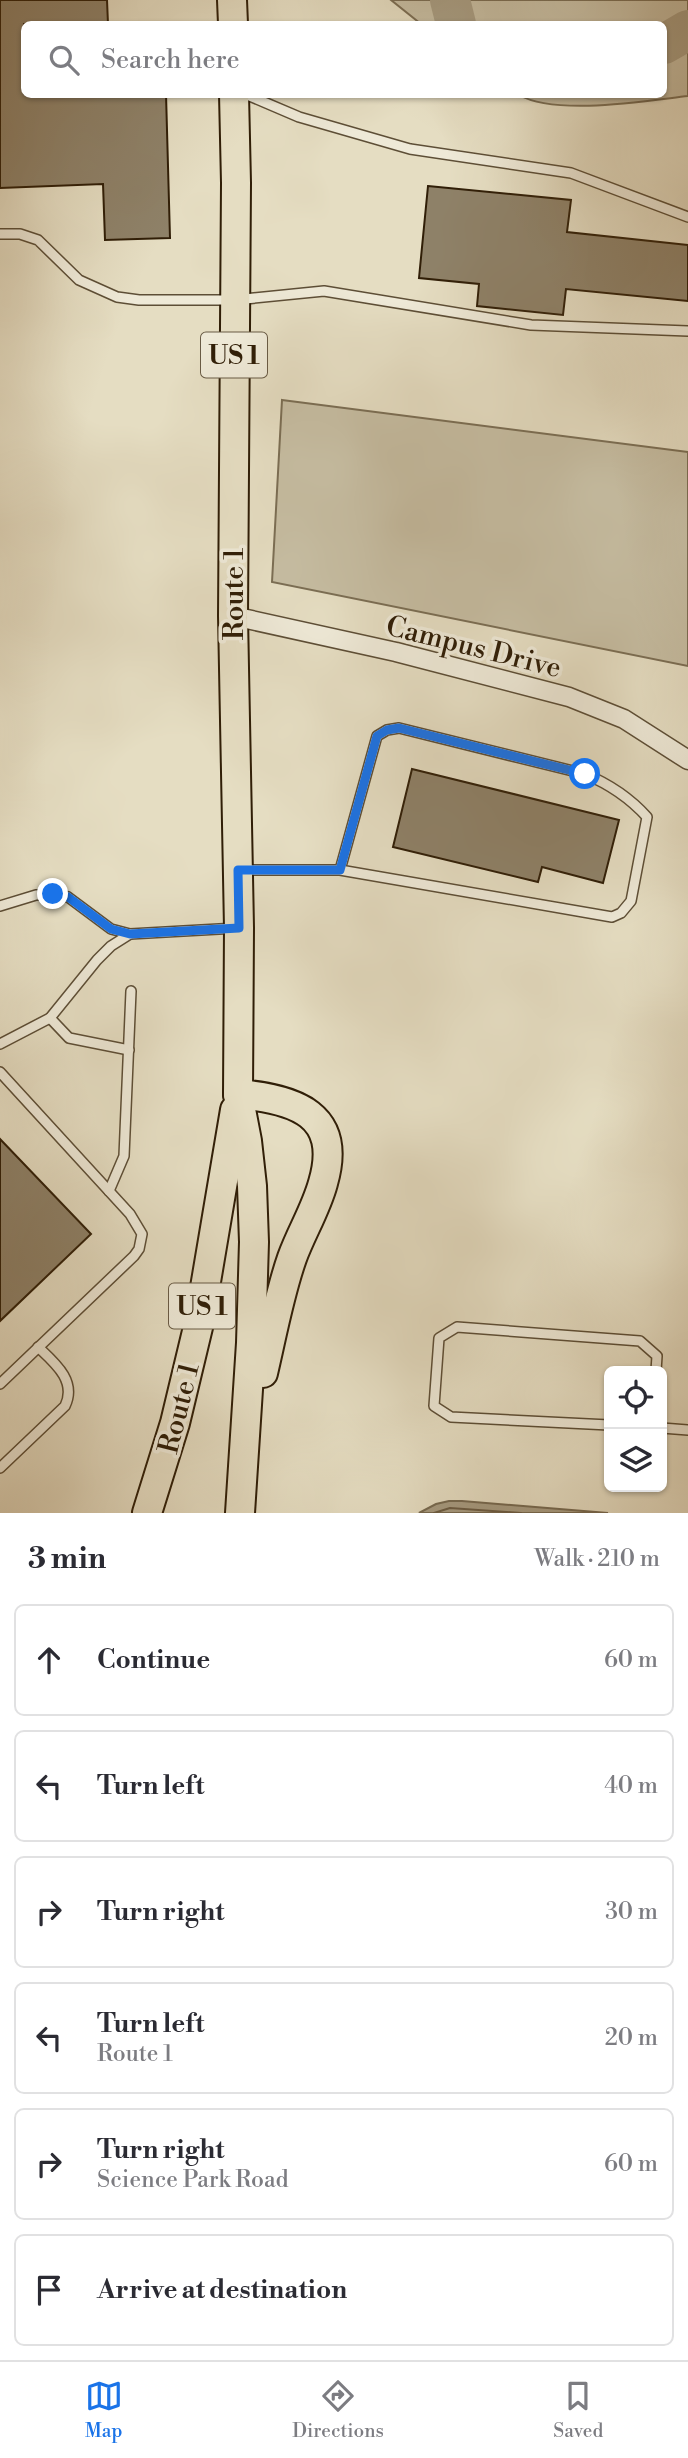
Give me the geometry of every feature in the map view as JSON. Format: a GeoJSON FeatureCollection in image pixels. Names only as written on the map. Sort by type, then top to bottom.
{"type":"FeatureCollection","features":[{"type":"Feature","properties":{"kind":"main road"},"geometry":{"type":"LineString","coordinates":[[232,0],[233,21]]}},
{"type":"Feature","properties":{"kind":"main road","name":"Route 1"},"geometry":{"type":"LineString","coordinates":[[147,1513],[175,1423],[199,1323],[238,1094],[239,928],[233,617],[234,98]]}},
{"type":"Feature","properties":{"kind":"main road"},"geometry":{"type":"LineString","coordinates":[[238,1094],[286,1101],[306,1111],[320,1126],[327,1142],[323,1185],[292,1257],[282,1290],[244,1464]]}},
{"type":"Feature","properties":{"kind":"main road","name":"Route 1"},"geometry":{"type":"LineString","coordinates":[[238,1094],[248,1152],[254,1242],[251,1343],[240,1513]]}},
{"type":"Feature","properties":{"kind":"street","name":"Campus Drive"},"geometry":{"type":"LineString","coordinates":[[233,617],[396,652],[569,697],[633,724],[688,760]]}},
{"type":"Feature","properties":{"kind":"lane"},"geometry":{"type":"LineString","coordinates":[[254,98],[299,117],[410,149],[572,173],[688,216]]}},
{"type":"Feature","properties":{"kind":"lane"},"geometry":{"type":"LineString","coordinates":[[0,234],[20,234],[38,240],[79,280],[117,297],[177,302],[235,300],[324,291],[531,325],[688,331]]}},
{"type":"Feature","properties":{"kind":"lane"},"geometry":{"type":"LineString","coordinates":[[238,870],[340,870],[612,917],[621,913],[631,901],[646,817],[635,803],[607,783],[585,774],[399,728],[387,730],[377,736],[340,870]]}},
{"type":"Feature","properties":{"kind":"lane"},"geometry":{"type":"LineString","coordinates":[[0,906],[36,895],[53,894],[68,897],[111,929],[130,934],[239,928]]}},
{"type":"Feature","properties":{"kind":"lane"},"geometry":{"type":"LineString","coordinates":[[0,1044],[50,1018],[97,960],[111,946],[130,934]]}},
{"type":"Feature","properties":{"kind":"lane"},"geometry":{"type":"LineString","coordinates":[[109,1191],[124,1156],[131,991]]}},
{"type":"Feature","properties":{"kind":"lane"},"geometry":{"type":"LineString","coordinates":[[50,1018],[69,1038],[129,1050]]}},
{"type":"Feature","properties":{"kind":"lane"},"geometry":{"type":"LineString","coordinates":[[0,1072],[109,1191],[137,1223],[142,1234],[139,1249],[0,1384]]}},
{"type":"Feature","properties":{"kind":"lane"},"geometry":{"type":"LineString","coordinates":[[604,1425],[451,1417],[434,1406],[439,1338],[457,1328],[640,1341],[657,1356],[656,1366]]}},
{"type":"Feature","properties":{"kind":"lane"},"geometry":{"type":"LineString","coordinates":[[0,1468],[65,1406],[68,1399],[69,1385],[65,1376],[38,1347]]}},
{"type":"Feature","properties":{"kind":"lane"},"geometry":{"type":"LineString","coordinates":[[667,1428],[688,1430]]}},
{"type":"Feature","properties":{"kind":"shaded area"},"geometry":{"type":"Polygon","coordinates":[[[391,0],[688,0],[688,96],[625,103],[577,106],[555,105],[527,98],[667,98],[667,21],[417,21],[391,0]]]}},
{"type":"Feature","properties":{"kind":"shaded area"},"geometry":{"type":"Polygon","coordinates":[[[282,400],[688,452],[688,666],[272,582],[282,400]]]}},
{"type":"Feature","properties":{"kind":"water"},"geometry":{"type":"Polygon","coordinates":[[[449,1501],[462,1501],[608,1513],[419,1513],[449,1501]]]}},
{"type":"Feature","properties":{"kind":"building"},"geometry":{"type":"Polygon","coordinates":[[[0,0],[107,0],[108,21],[21,21],[21,98],[166,98],[170,238],[105,240],[103,184],[0,188],[0,0]]]}},
{"type":"Feature","properties":{"kind":"building"},"geometry":{"type":"Polygon","coordinates":[[[428,186],[571,200],[567,232],[688,245],[688,301],[566,289],[563,315],[477,306],[479,284],[419,278],[428,186]]]}},
{"type":"Feature","properties":{"kind":"building"},"geometry":{"type":"Polygon","coordinates":[[[412,769],[619,820],[603,883],[542,867],[538,882],[393,847],[412,769]]]}},
{"type":"Feature","properties":{"kind":"building"},"geometry":{"type":"Polygon","coordinates":[[[0,1139],[91,1234],[0,1321],[0,1139]]]}},
{"type":"Feature","properties":{"kind":"waterway"},"geometry":{"type":"LineString","coordinates":[[450,0],[455,21]]}},
{"type":"Feature","properties":{"kind":"waterway"},"geometry":{"type":"LineString","coordinates":[[667,42],[688,30]]}},
{"type":"Feature","properties":{"kind":"route"},"geometry":{"type":"LineString","coordinates":[[53,894],[68,897],[111,929],[130,934],[239,928],[238,870],[340,870],[377,736],[387,730],[399,728],[585,774]]}}]}
